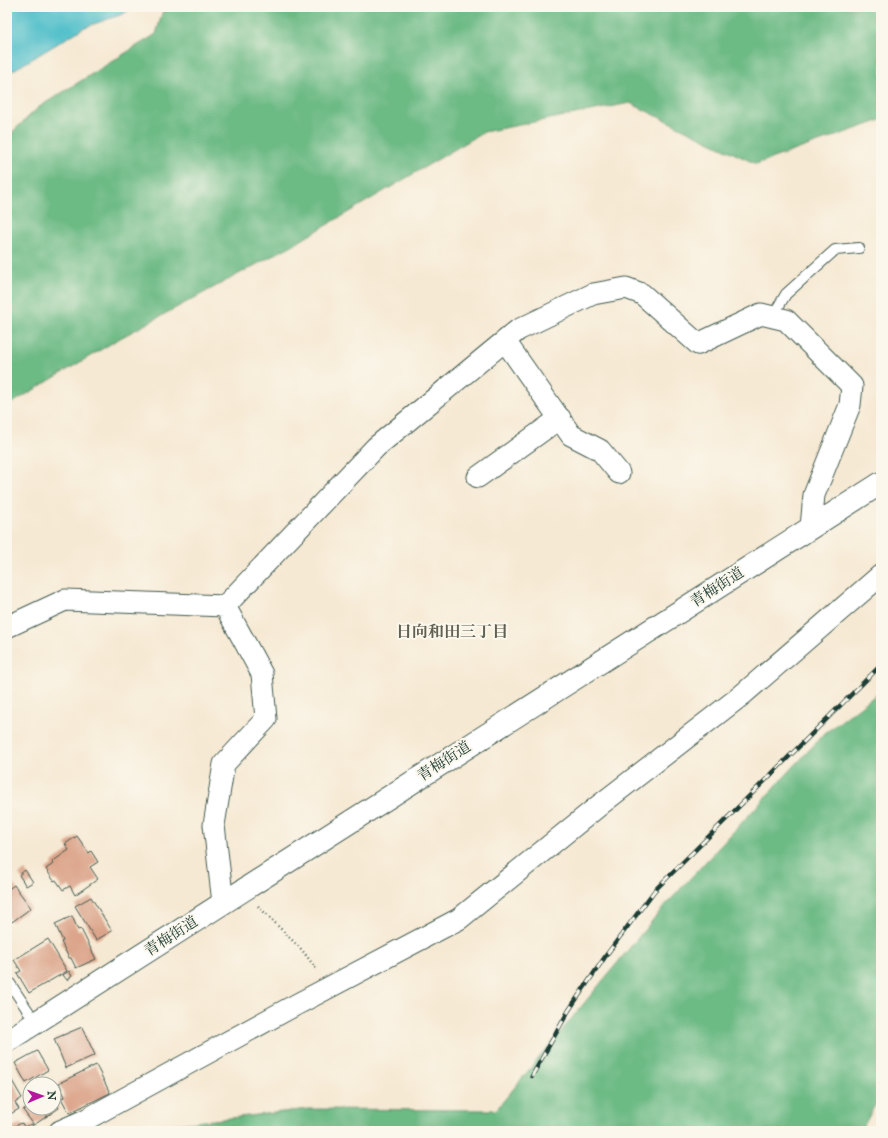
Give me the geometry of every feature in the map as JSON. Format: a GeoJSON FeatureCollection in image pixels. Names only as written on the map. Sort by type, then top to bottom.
{"type":"FeatureCollection","features":[{"type":"Feature","properties":{"kind":"highway","name":"青梅街道"},"geometry":{"type":"LineString","coordinates":[[7,1041],[881,483]]}},
{"type":"Feature","properties":{"kind":"street"},"geometry":{"type":"LineString","coordinates":[[7,627],[65,600],[225,606],[376,447],[504,341],[518,330],[593,294],[626,288],[642,294],[698,344],[761,314],[786,320],[852,386],[850,404],[814,495],[812,527]]}},
{"type":"Feature","properties":{"kind":"street"},"geometry":{"type":"LineString","coordinates":[[504,341],[571,435],[600,450],[619,473]]}},
{"type":"Feature","properties":{"kind":"street"},"geometry":{"type":"LineString","coordinates":[[478,477],[560,418]]}},
{"type":"Feature","properties":{"kind":"street"},"geometry":{"type":"LineString","coordinates":[[60,1131],[85,1120],[459,919],[601,804],[742,695],[881,575]]}},
{"type":"Feature","properties":{"kind":"street"},"geometry":{"type":"LineString","coordinates":[[223,903],[214,825],[224,764],[266,719],[262,674],[225,606]]}},
{"type":"Feature","properties":{"kind":"lane"},"geometry":{"type":"LineString","coordinates":[[772,317],[786,294],[835,250],[859,248]]}},
{"type":"Feature","properties":{"kind":"lane"},"geometry":{"type":"LineString","coordinates":[[7,978],[36,1023]]}},
{"type":"Feature","properties":{"kind":"path"},"geometry":{"type":"LineString","coordinates":[[242,890],[302,950],[330,987]]}},
{"type":"Feature","properties":{"kind":"green space"},"geometry":{"type":"Polygon","coordinates":[[[164,7],[881,7],[881,120],[756,164],[630,103],[484,132],[298,242],[122,337],[7,406],[7,137],[39,107],[156,34],[164,7]]]}},
{"type":"Feature","properties":{"kind":"green space"},"geometry":{"type":"Polygon","coordinates":[[[881,691],[881,1094],[861,1131],[118,1131],[308,1109],[496,1110],[661,910],[825,733],[881,691]]]}},
{"type":"Feature","properties":{"kind":"water"},"geometry":{"type":"Polygon","coordinates":[[[7,7],[134,7],[123,14],[85,27],[7,74],[7,7]]]}},
{"type":"Feature","properties":{"kind":"building"},"geometry":{"type":"Polygon","coordinates":[[[77,836],[89,853],[91,851],[98,862],[90,867],[98,879],[75,895],[70,886],[63,890],[56,880],[54,881],[46,869],[53,864],[52,862],[69,850],[65,844],[77,836]]]}},
{"type":"Feature","properties":{"kind":"building"},"geometry":{"type":"Polygon","coordinates":[[[25,870],[33,882],[26,886],[19,875],[25,870]]]}},
{"type":"Feature","properties":{"kind":"building"},"geometry":{"type":"Polygon","coordinates":[[[14,885],[31,908],[12,922],[7,916],[7,890],[14,885]]]}},
{"type":"Feature","properties":{"kind":"building"},"geometry":{"type":"Polygon","coordinates":[[[91,897],[112,931],[96,940],[75,906],[91,897]]]}},
{"type":"Feature","properties":{"kind":"building"},"geometry":{"type":"Polygon","coordinates":[[[72,916],[78,930],[81,929],[96,959],[76,968],[61,942],[63,941],[55,924],[72,916]]]}},
{"type":"Feature","properties":{"kind":"building"},"geometry":{"type":"Polygon","coordinates":[[[48,939],[67,971],[29,993],[17,973],[21,971],[14,960],[48,939]]]}},
{"type":"Feature","properties":{"kind":"building"},"geometry":{"type":"Polygon","coordinates":[[[69,971],[72,976],[67,980],[63,975],[69,971]]]}},
{"type":"Feature","properties":{"kind":"building"},"geometry":{"type":"Polygon","coordinates":[[[82,1027],[95,1055],[66,1068],[54,1039],[82,1027]]]}},
{"type":"Feature","properties":{"kind":"building"},"geometry":{"type":"Polygon","coordinates":[[[37,1051],[48,1070],[38,1076],[22,1076],[15,1063],[37,1051]]]}},
{"type":"Feature","properties":{"kind":"building"},"geometry":{"type":"Polygon","coordinates":[[[96,1065],[110,1093],[69,1113],[62,1100],[62,1098],[65,1097],[62,1090],[62,1082],[96,1065]]]}},
{"type":"Feature","properties":{"kind":"building"},"geometry":{"type":"Polygon","coordinates":[[[7,1072],[22,1098],[15,1103],[19,1109],[7,1116],[7,1072]]]}},
{"type":"Feature","properties":{"kind":"building"},"geometry":{"type":"Polygon","coordinates":[[[27,1116],[47,1116],[34,1125],[27,1116]]]}},
{"type":"Feature","properties":{"kind":"building"},"geometry":{"type":"Polygon","coordinates":[[[22,1123],[24,1127],[32,1124],[34,1131],[7,1131],[7,1129],[22,1123]]]}},
{"type":"Feature","properties":{"kind":"railway"},"geometry":{"type":"LineString","coordinates":[[532,1076],[569,1010],[607,954],[655,890],[881,665]]}},
{"type":"Feature","properties":{"kind":"district","name":"日向和田三丁目"},"geometry":{"type":"Point","coordinates":[452,631]}}]}
